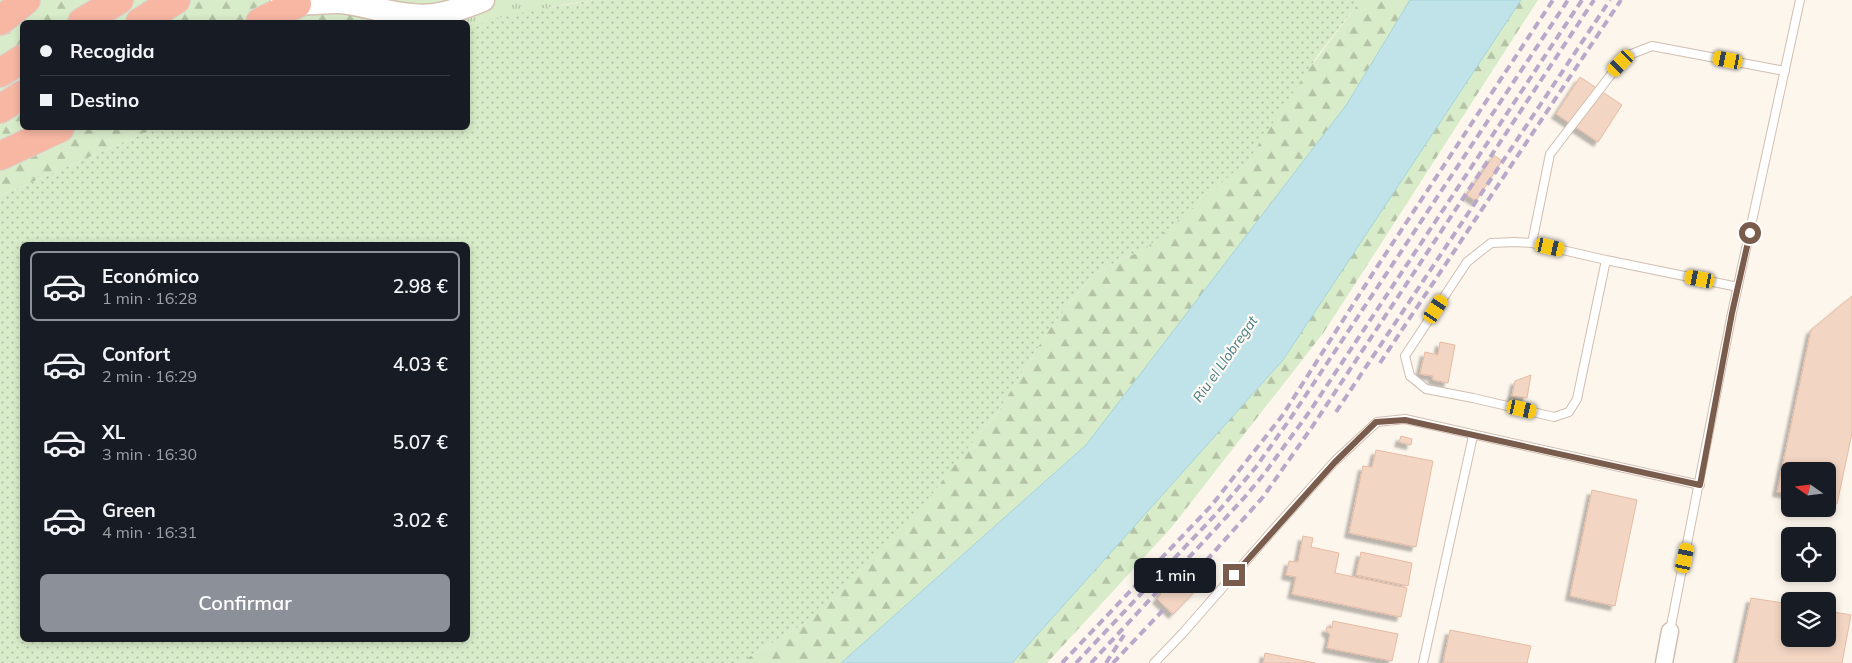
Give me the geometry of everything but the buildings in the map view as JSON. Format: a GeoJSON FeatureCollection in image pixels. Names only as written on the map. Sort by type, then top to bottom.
{"type":"FeatureCollection","features":[{"type":"Feature","properties":{"kind":"highway"},"geometry":{"type":"LineString","coordinates":[[0,20],[26,0]]}},
{"type":"Feature","properties":{"kind":"highway"},"geometry":{"type":"LineString","coordinates":[[85,20],[118,0]]}},
{"type":"Feature","properties":{"kind":"highway"},"geometry":{"type":"LineString","coordinates":[[143,20],[176,0]]}},
{"type":"Feature","properties":{"kind":"highway"},"geometry":{"type":"LineString","coordinates":[[263,20],[290,2]]}},
{"type":"Feature","properties":{"kind":"highway"},"geometry":{"type":"LineString","coordinates":[[0,73],[20,60]]}},
{"type":"Feature","properties":{"kind":"highway"},"geometry":{"type":"LineString","coordinates":[[0,109],[20,96]]}},
{"type":"Feature","properties":{"kind":"highway"},"geometry":{"type":"LineString","coordinates":[[0,156],[56,130]]}},
{"type":"Feature","properties":{"kind":"main road"},"geometry":{"type":"LineString","coordinates":[[290,2],[312,4],[338,1],[401,8],[440,15],[483,0]]}},
{"type":"Feature","properties":{"kind":"street"},"geometry":{"type":"LineString","coordinates":[[1664,663],[1670,631]]}},
{"type":"Feature","properties":{"kind":"lane"},"geometry":{"type":"LineString","coordinates":[[1670,631],[1738,287],[1786,72],[1800,0]]}},
{"type":"Feature","properties":{"kind":"lane"},"geometry":{"type":"LineString","coordinates":[[1532,243],[1550,154],[1613,72],[1629,55],[1652,46],[1786,72]]}},
{"type":"Feature","properties":{"kind":"lane"},"geometry":{"type":"LineString","coordinates":[[1606,260],[1577,400],[1569,412],[1554,417],[1426,389],[1410,376],[1405,356],[1468,262],[1492,243],[1532,243],[1738,287]]}},
{"type":"Feature","properties":{"kind":"lane"},"geometry":{"type":"LineString","coordinates":[[1154,663],[1335,462],[1376,422],[1405,420],[1700,485]]}},
{"type":"Feature","properties":{"kind":"lane"},"geometry":{"type":"LineString","coordinates":[[1423,663],[1473,436]]}},
{"type":"Feature","properties":{"kind":"green space"},"geometry":{"type":"Polygon","coordinates":[[[0,0],[411,0],[410,20],[20,20],[20,130],[151,130],[0,196],[0,0]]]}},
{"type":"Feature","properties":{"kind":"green space"},"geometry":{"type":"Polygon","coordinates":[[[411,0],[596,0],[531,11],[470,27],[470,20],[410,20],[411,0]]]}},
{"type":"Feature","properties":{"kind":"green space"},"geometry":{"type":"Polygon","coordinates":[[[596,0],[1361,0],[1318,55],[1249,159],[1143,251],[1125,257],[1092,275],[1048,331],[995,416],[981,431],[908,525],[805,623],[739,663],[0,663],[0,196],[151,130],[470,130],[470,27],[503,17],[596,0]]]}},
{"type":"Feature","properties":{"kind":"green space"},"geometry":{"type":"Polygon","coordinates":[[[1361,0],[1410,0],[1347,104],[1086,445],[841,663],[739,663],[805,623],[995,416],[1048,331],[1092,275],[1125,257],[1143,251],[1311,66],[1361,0]]]}},
{"type":"Feature","properties":{"kind":"green space"},"geometry":{"type":"Polygon","coordinates":[[[1521,0],[1538,0],[1324,332],[1171,528],[1047,663],[1012,663],[1283,360],[1521,0]]]}},
{"type":"Feature","properties":{"kind":"water","name":"Riu el Llobregat"},"geometry":{"type":"Polygon","coordinates":[[[1410,0],[1521,0],[1283,360],[1012,663],[841,663],[1086,445],[1347,104],[1410,0]]]}},
{"type":"Feature","properties":{"kind":"railway"},"geometry":{"type":"LineString","coordinates":[[1062,663],[1211,506],[1282,416],[1375,270],[1553,0]]}},
{"type":"Feature","properties":{"kind":"railway"},"geometry":{"type":"LineString","coordinates":[[1076,663],[1216,514],[1256,467],[1290,419],[1568,0]]}},
{"type":"Feature","properties":{"kind":"railway"},"geometry":{"type":"LineString","coordinates":[[1091,663],[1264,474],[1310,411],[1582,0]]}},
{"type":"Feature","properties":{"kind":"railway"},"geometry":{"type":"LineString","coordinates":[[1189,580],[1263,497],[1312,427],[1594,0]]}},
{"type":"Feature","properties":{"kind":"railway"},"geometry":{"type":"LineString","coordinates":[[1336,412],[1610,0]]}},
{"type":"Feature","properties":{"kind":"railway"},"geometry":{"type":"LineString","coordinates":[[1380,363],[1621,0]]}},
{"type":"Feature","properties":{"kind":"railway"},"geometry":{"type":"LineString","coordinates":[[1113,663],[1166,607]]}},
{"type":"Feature","properties":{"kind":"railway"},"geometry":{"type":"LineString","coordinates":[[1106,663],[1124,635]]}},
{"type":"Feature","properties":{"kind":"route"},"geometry":{"type":"LineString","coordinates":[[1234,575],[1335,462],[1376,422],[1405,420],[1700,485],[1732,313],[1750,233]]}}]}
